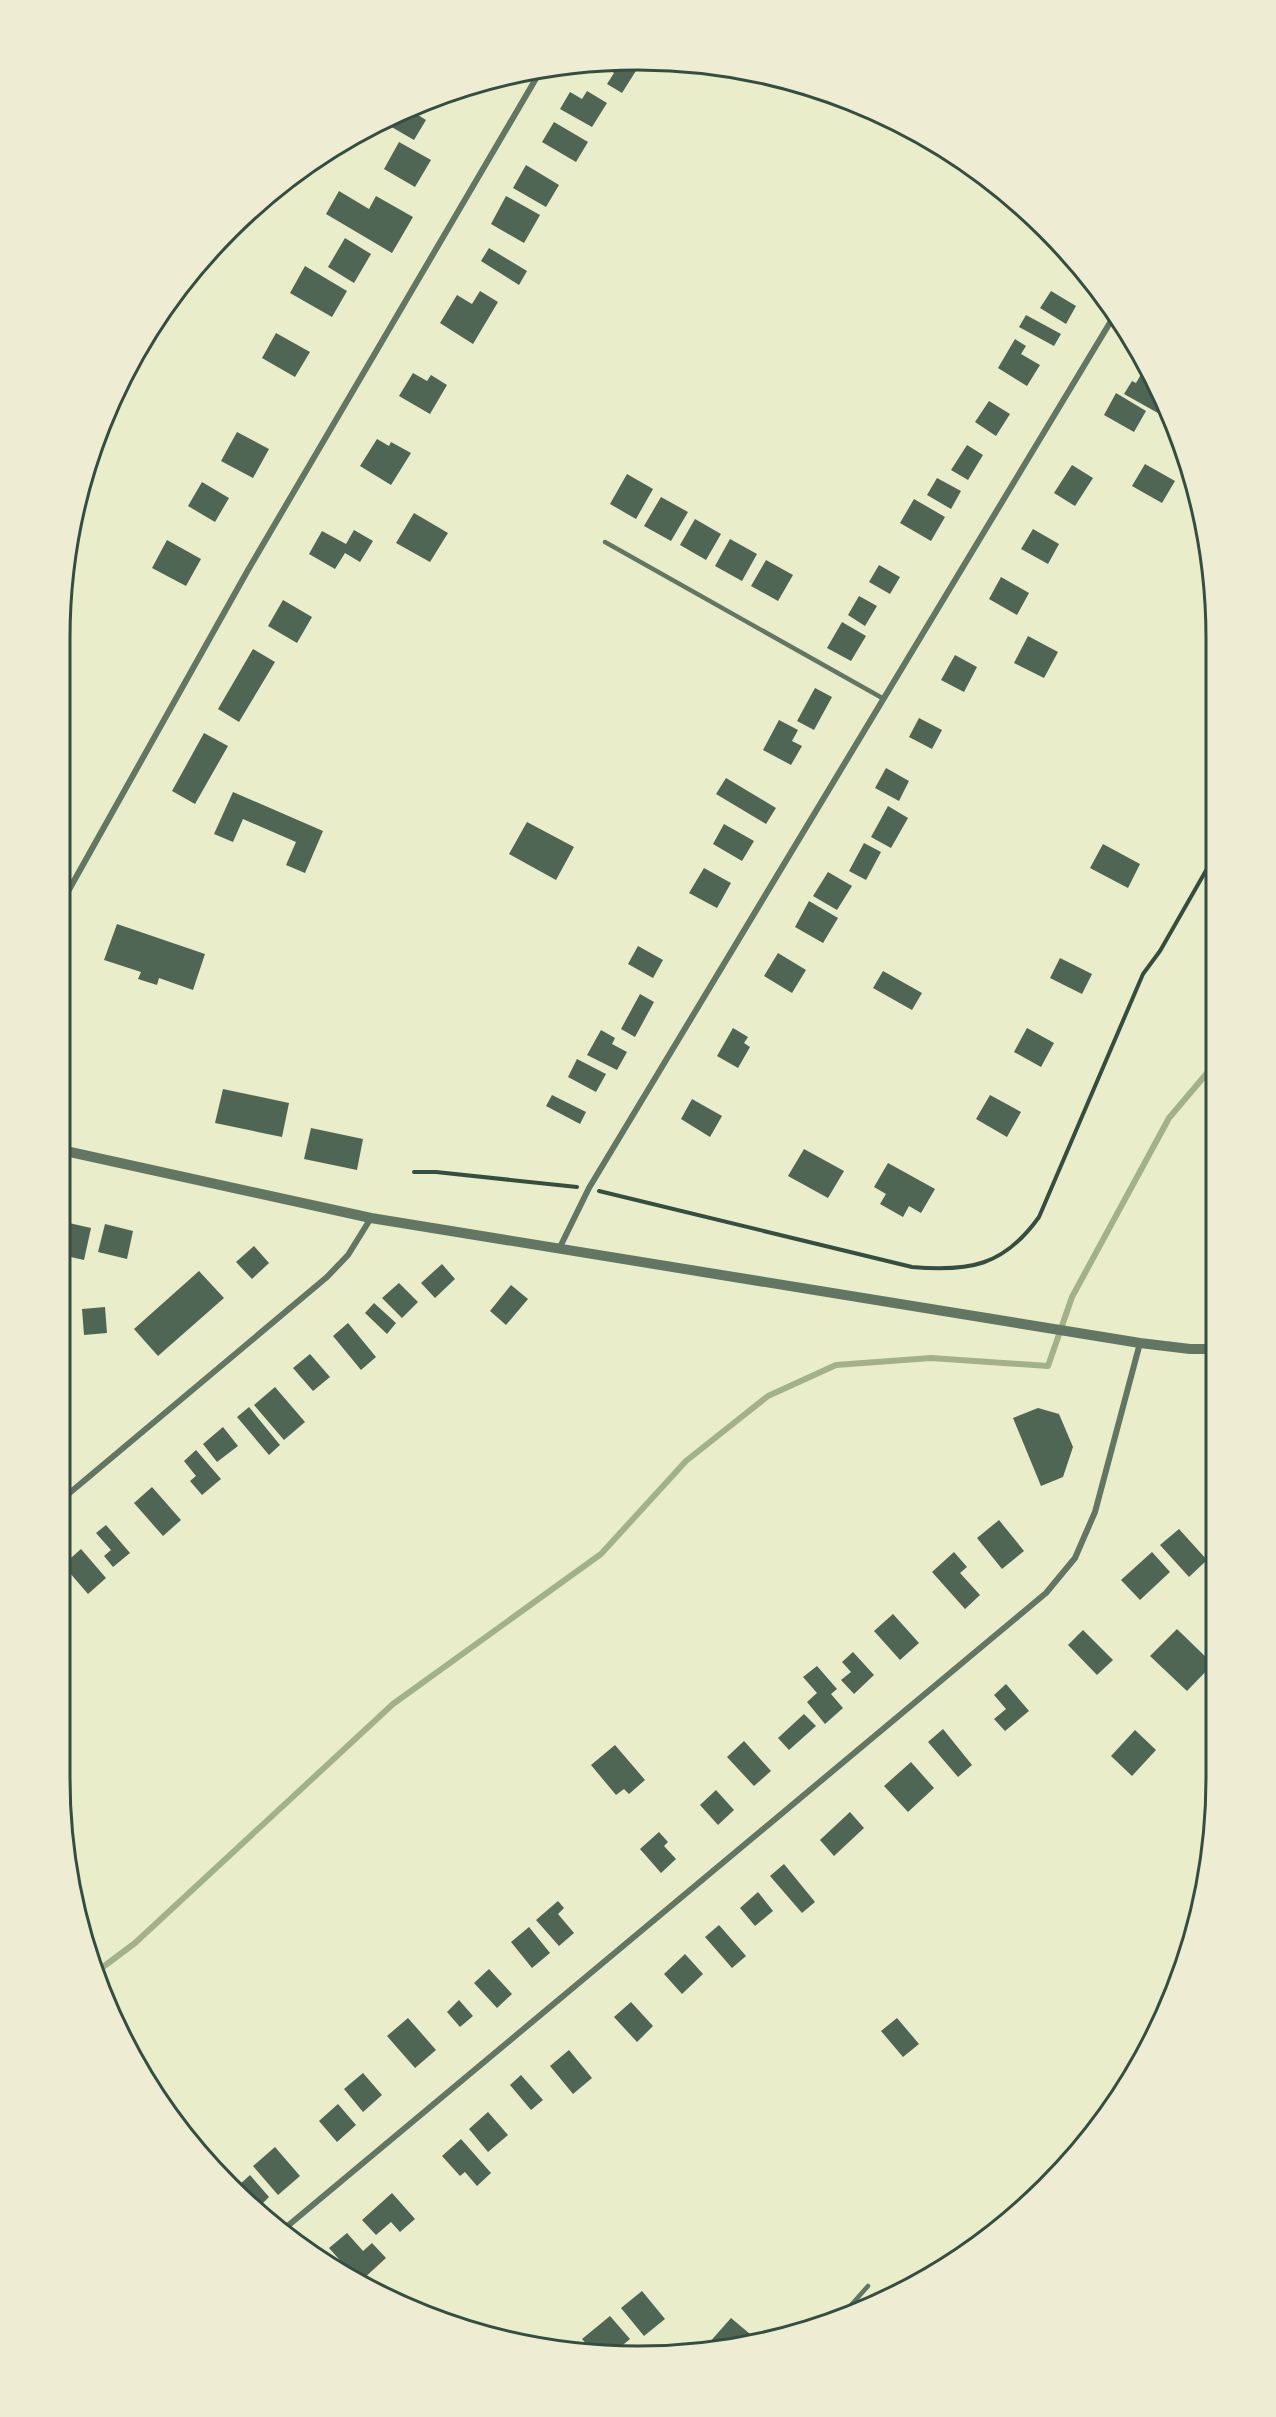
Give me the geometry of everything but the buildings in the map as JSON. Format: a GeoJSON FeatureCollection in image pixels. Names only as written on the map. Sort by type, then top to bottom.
{"type":"FeatureCollection","features":[{"type":"Feature","properties":{"kind":"street"},"geometry":{"type":"LineString","coordinates":[[70,888],[248,570],[535,80]]}},
{"type":"Feature","properties":{"kind":"street"},"geometry":{"type":"LineString","coordinates":[[558,1250],[589,1188],[1110,323]]}},
{"type":"Feature","properties":{"kind":"street"},"geometry":{"type":"LineString","coordinates":[[70,1152],[371,1218],[1140,1343],[1206,1349]]}},
{"type":"Feature","properties":{"kind":"street"},"geometry":{"type":"LineString","coordinates":[[70,1493],[327,1277],[348,1255],[371,1218]]}},
{"type":"Feature","properties":{"kind":"street"},"geometry":{"type":"LineString","coordinates":[[288,2225],[1046,1593],[1075,1558],[1095,1512],[1140,1343]]}},
{"type":"Feature","properties":{"kind":"lane"},"geometry":{"type":"LineString","coordinates":[[604,542],[884,699]]}},
{"type":"Feature","properties":{"kind":"lane"},"geometry":{"type":"LineString","coordinates":[[852,2304],[868,2286]]}},
{"type":"Feature","properties":{"kind":"path"},"geometry":{"type":"LineString","coordinates":[[414,1172],[436,1172],[589,1188],[912,1267],[951,1270],[981,1264],[1003,1255],[1023,1239],[1039,1217],[1143,974],[1160,951],[1206,870]]}},
{"type":"Feature","properties":{"kind":"waterway"},"geometry":{"type":"LineString","coordinates":[[103,1967],[135,1943],[393,1704],[601,1554],[686,1461],[768,1396],[836,1365],[931,1358],[1048,1366],[1072,1297],[1169,1118],[1206,1074]]}}]}
